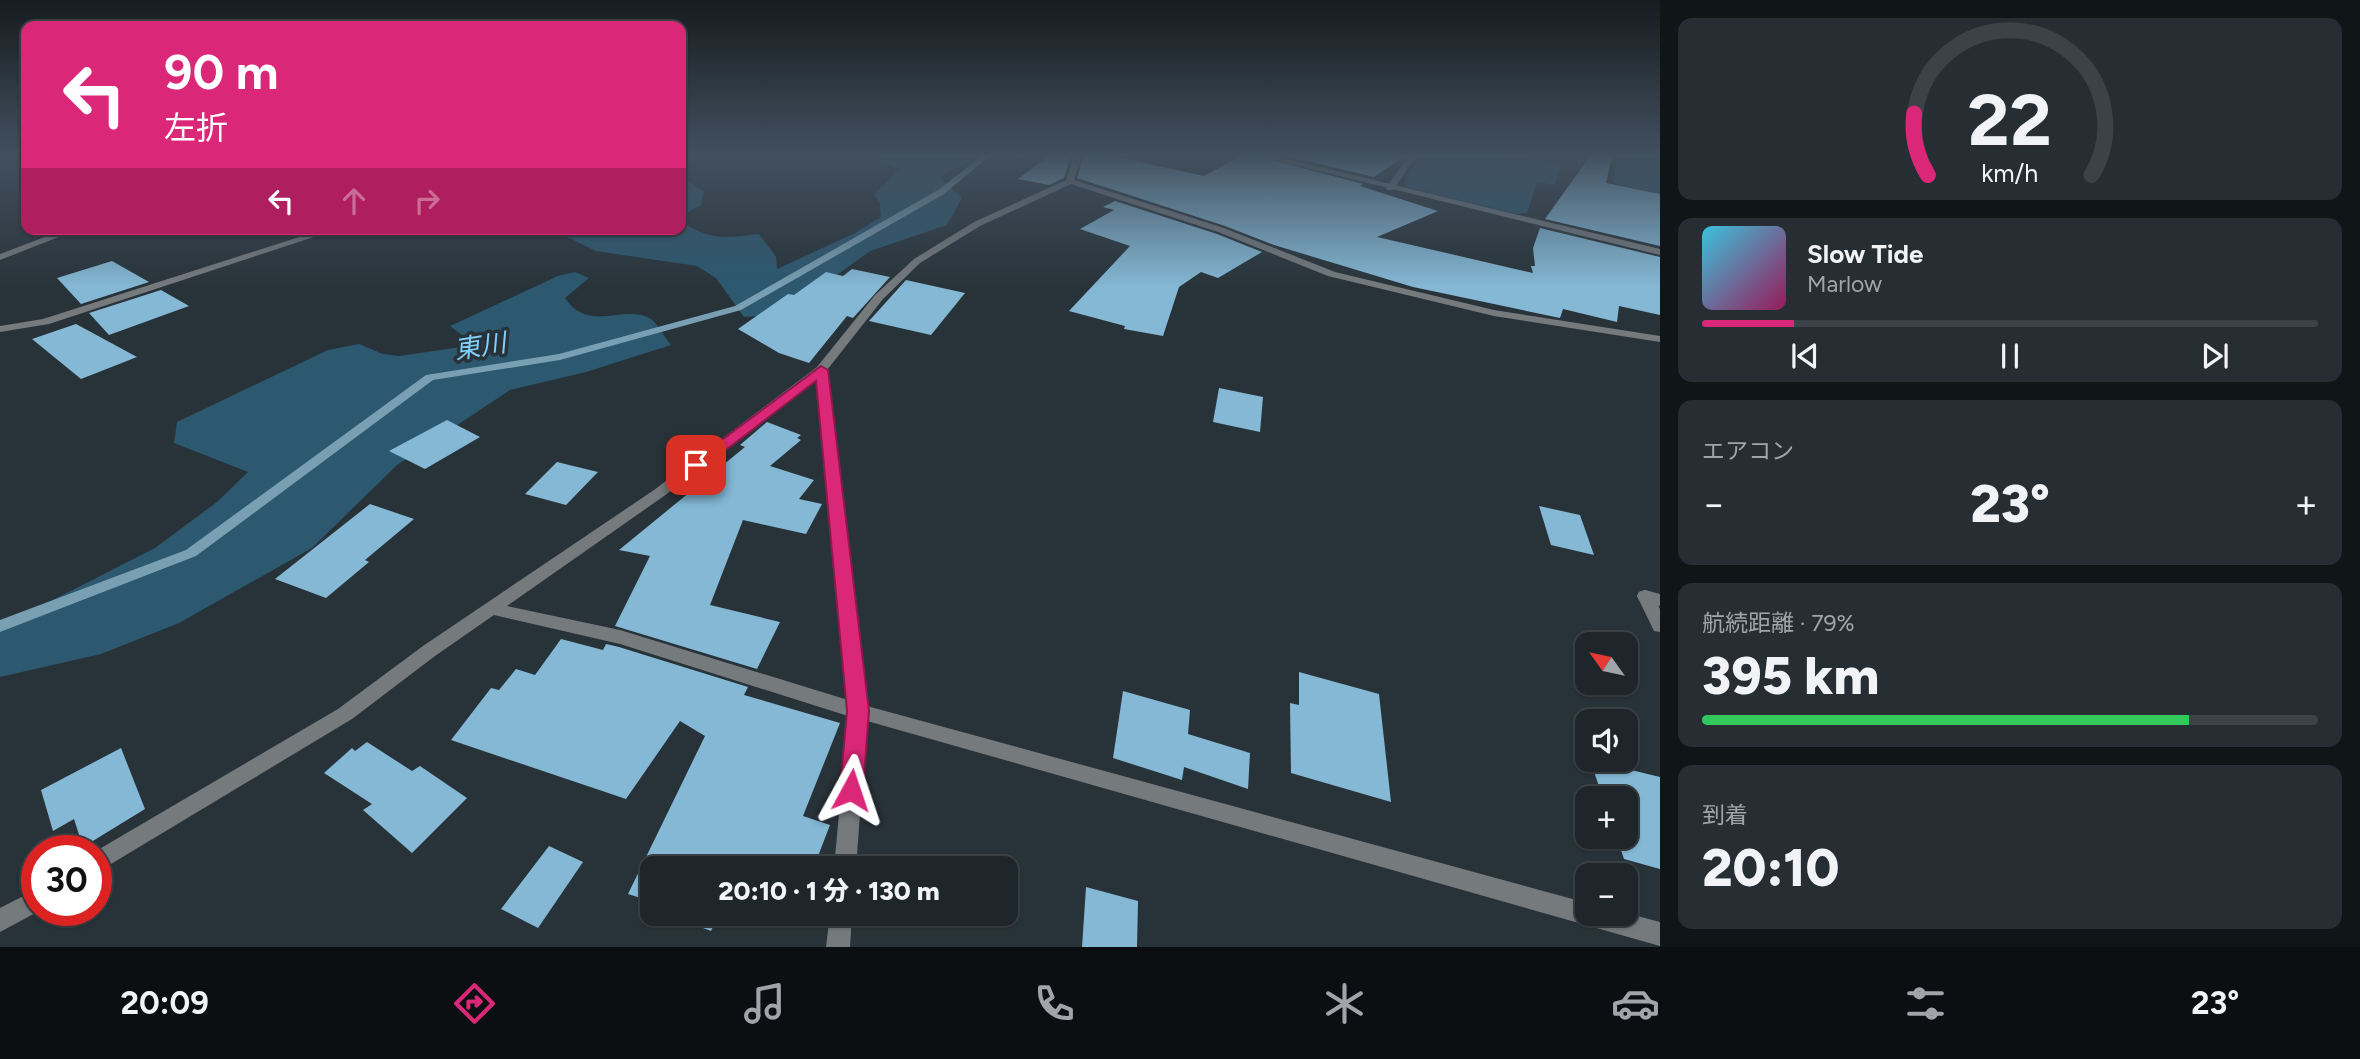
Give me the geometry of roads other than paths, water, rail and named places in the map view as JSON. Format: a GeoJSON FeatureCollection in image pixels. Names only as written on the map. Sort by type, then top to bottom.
{"type":"FeatureCollection","features":[{"type":"Feature","properties":{"kind":"street"},"geometry":{"type":"LineString","coordinates":[[112,853],[345,715],[491,608],[659,493],[821,370],[879,297],[917,261],[977,224],[1031,199]]}},
{"type":"Feature","properties":{"kind":"street"},"geometry":{"type":"LineString","coordinates":[[1126,199],[1221,230],[1332,274],[1494,313],[1660,339]]}},
{"type":"Feature","properties":{"kind":"street"},"geometry":{"type":"LineString","coordinates":[[1436,199],[1660,253]]}},
{"type":"Feature","properties":{"kind":"street"},"geometry":{"type":"LineString","coordinates":[[0,257],[59,235]]}},
{"type":"Feature","properties":{"kind":"street"},"geometry":{"type":"LineString","coordinates":[[0,329],[45,322],[315,235]]}},
{"type":"Feature","properties":{"kind":"street"},"geometry":{"type":"LineString","coordinates":[[821,370],[858,711],[846,856]]}},
{"type":"Feature","properties":{"kind":"street"},"geometry":{"type":"LineString","coordinates":[[1652,598],[1660,626]]}},
{"type":"Feature","properties":{"kind":"street"},"geometry":{"type":"LineString","coordinates":[[491,608],[620,637],[858,711],[1660,934]]}},
{"type":"Feature","properties":{"kind":"street"},"geometry":{"type":"LineString","coordinates":[[0,921],[21,909]]}},
{"type":"Feature","properties":{"kind":"street"},"geometry":{"type":"LineString","coordinates":[[838,947],[840,926]]}},
{"type":"Feature","properties":{"kind":"waterway","name":"東川"},"geometry":{"type":"LineString","coordinates":[[0,626],[191,553],[430,377],[560,357],[738,308],[928,199]]}}]}
